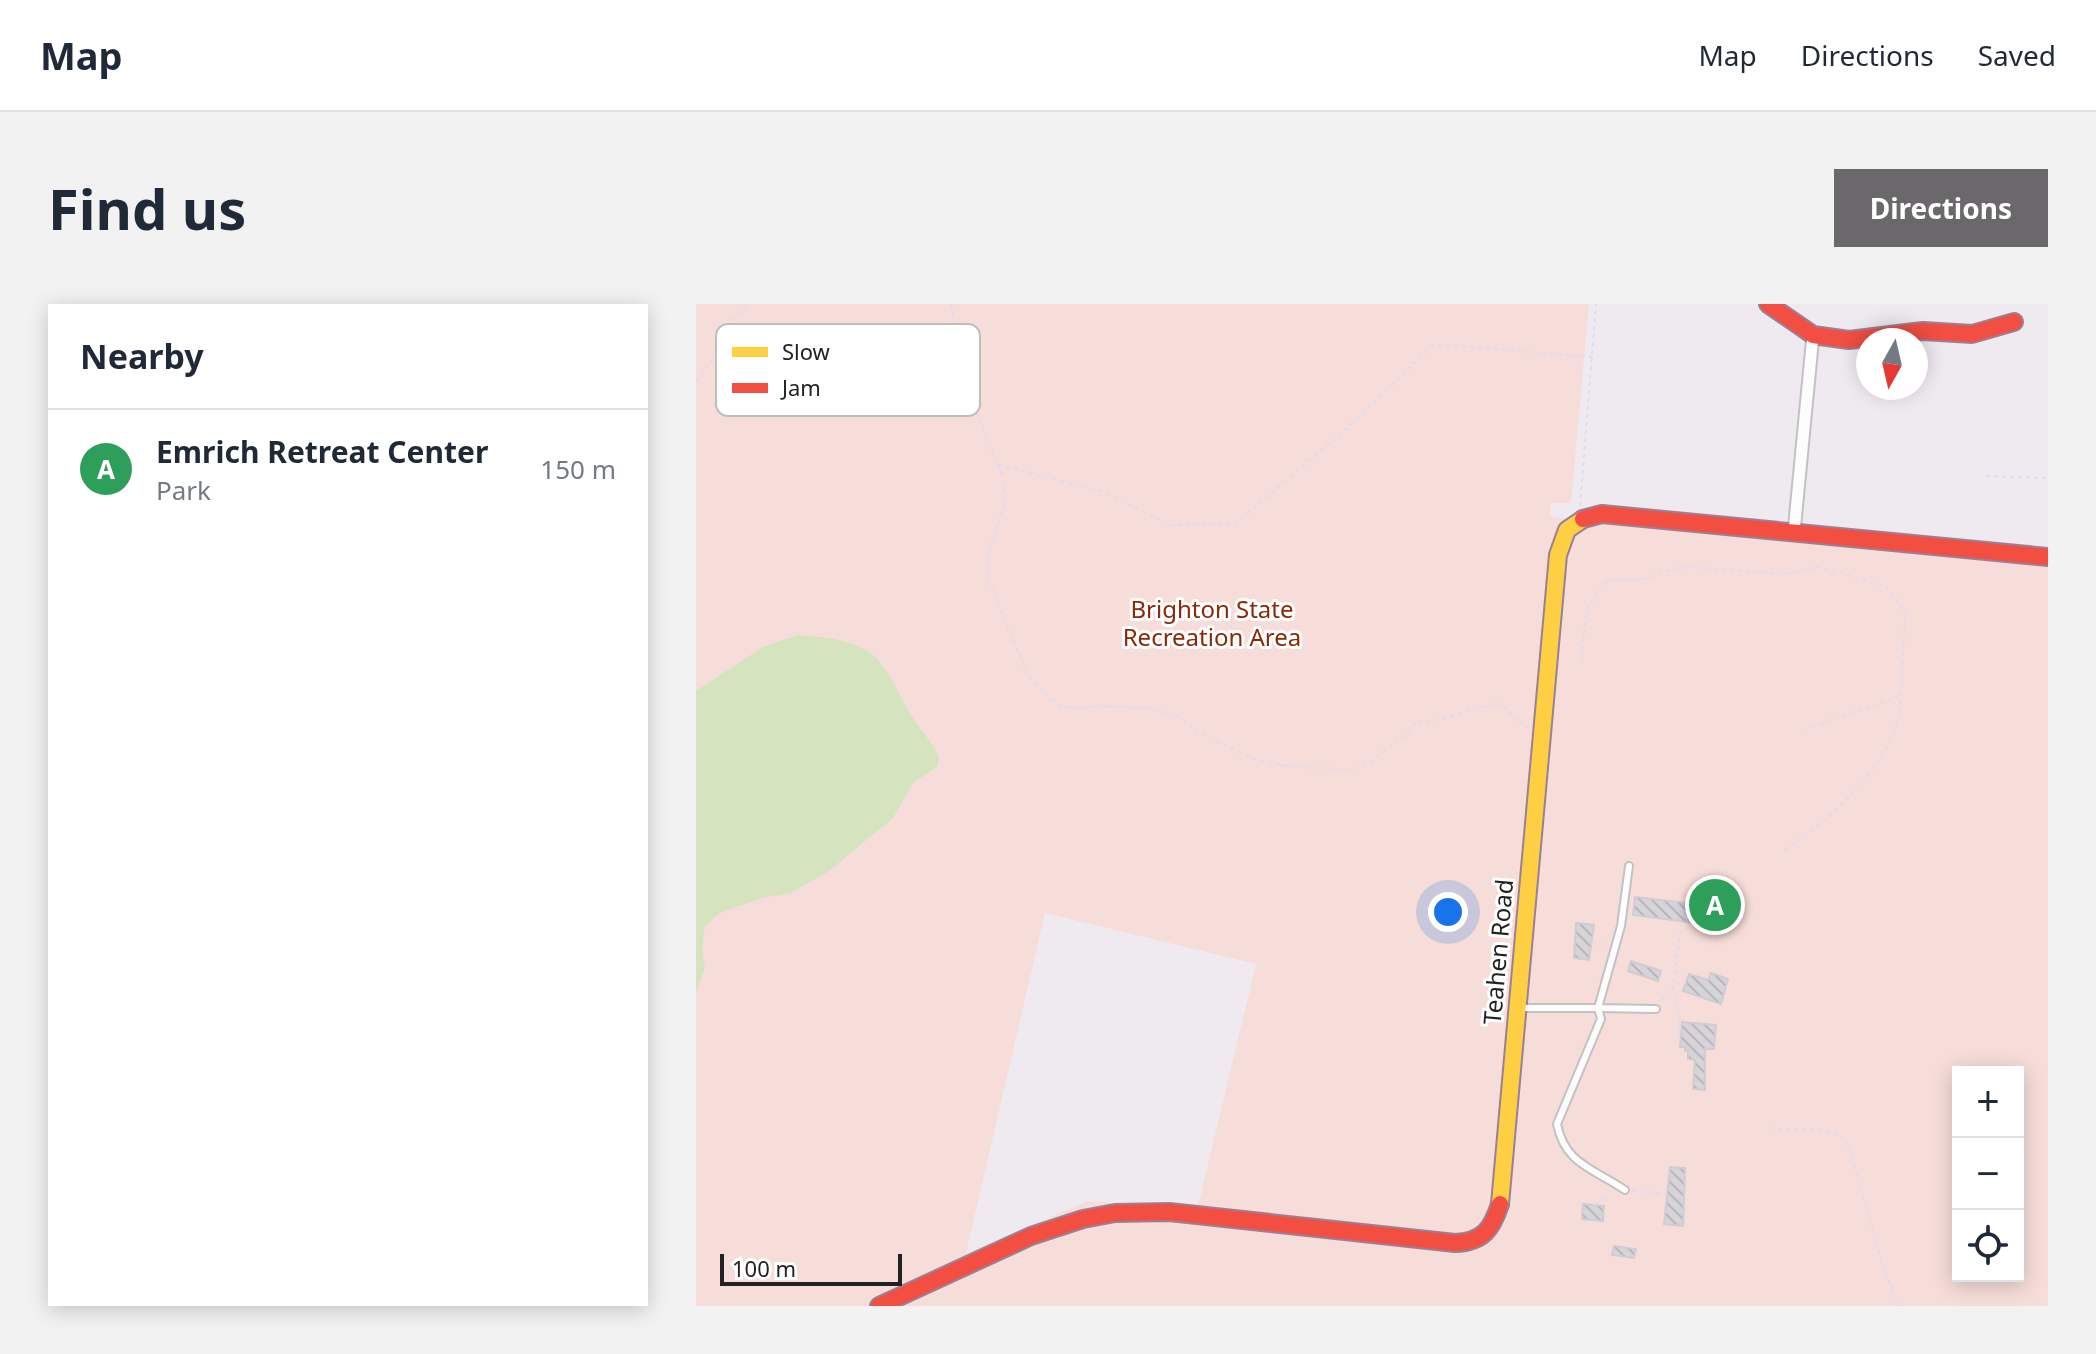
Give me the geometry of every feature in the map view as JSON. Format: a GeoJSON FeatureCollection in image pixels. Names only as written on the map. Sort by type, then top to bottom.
{"type":"FeatureCollection","features":[{"type":"Feature","properties":{"kind":"street"},"geometry":{"type":"LineString","coordinates":[[1768,304],[1813,335],[1849,340],[1923,331],[1972,334],[2014,322]]}},
{"type":"Feature","properties":{"kind":"street"},"geometry":{"type":"LineString","coordinates":[[1794,532],[1813,335]]}},
{"type":"Feature","properties":{"kind":"street"},"geometry":{"type":"LineString","coordinates":[[1579,520],[1602,514],[2048,557]]}},
{"type":"Feature","properties":{"kind":"street","name":"Teahen Road"},"geometry":{"type":"LineString","coordinates":[[879,1306],[1037,1234],[1084,1218],[1123,1212],[1169,1212],[1472,1244],[1485,1236],[1494,1222],[1501,1200],[1558,555],[1562,537],[1569,525],[1579,520]]}},
{"type":"Feature","properties":{"kind":"lane"},"geometry":{"type":"LineString","coordinates":[[1627,1190],[1567,1153],[1557,1124],[1601,1019],[1598,1008],[1621,926],[1629,866]]}},
{"type":"Feature","properties":{"kind":"lane"},"geometry":{"type":"LineString","coordinates":[[1518,1008],[1656,1009]]}},
{"type":"Feature","properties":{"kind":"path"},"geometry":{"type":"LineString","coordinates":[[729,324],[748,304]]}},
{"type":"Feature","properties":{"kind":"path"},"geometry":{"type":"LineString","coordinates":[[951,304],[955,324]]}},
{"type":"Feature","properties":{"kind":"path"},"geometry":{"type":"LineString","coordinates":[[1579,520],[1596,304]]}},
{"type":"Feature","properties":{"kind":"path"},"geometry":{"type":"LineString","coordinates":[[997,465],[1102,491],[1171,525],[1235,524],[1343,432],[1434,344],[1592,357]]}},
{"type":"Feature","properties":{"kind":"path"},"geometry":{"type":"LineString","coordinates":[[696,381],[716,355]]}},
{"type":"Feature","properties":{"kind":"path"},"geometry":{"type":"LineString","coordinates":[[978,416],[1003,478],[1005,501],[989,553],[987,578],[1029,677],[1059,706],[1147,708],[1181,718],[1199,733],[1254,759],[1322,769],[1354,769],[1369,763],[1417,722],[1443,719],[1494,703],[1507,708],[1513,719],[1542,735]]}},
{"type":"Feature","properties":{"kind":"path"},"geometry":{"type":"LineString","coordinates":[[1986,476],[2048,478]]}},
{"type":"Feature","properties":{"kind":"path"},"geometry":{"type":"LineString","coordinates":[[1584,665],[1581,655],[1587,611],[1600,587],[1608,580],[1646,579],[1671,569],[1688,567],[1783,574],[1817,567],[1886,587],[1905,616],[1902,695],[1896,728],[1855,791],[1783,851]]}},
{"type":"Feature","properties":{"kind":"path"},"geometry":{"type":"LineString","coordinates":[[1805,729],[1902,695]]}},
{"type":"Feature","properties":{"kind":"path"},"geometry":{"type":"LineString","coordinates":[[1679,1037],[1680,1020],[1673,987],[1681,925]]}},
{"type":"Feature","properties":{"kind":"path"},"geometry":{"type":"LineString","coordinates":[[1591,943],[1605,944]]}},
{"type":"Feature","properties":{"kind":"path"},"geometry":{"type":"LineString","coordinates":[[1674,982],[1686,983]]}},
{"type":"Feature","properties":{"kind":"path"},"geometry":{"type":"LineString","coordinates":[[1662,999],[1673,987]]}},
{"type":"Feature","properties":{"kind":"path"},"geometry":{"type":"LineString","coordinates":[[1680,1020],[1688,1020]]}},
{"type":"Feature","properties":{"kind":"path"},"geometry":{"type":"LineString","coordinates":[[1770,1128],[1787,1131],[1821,1128],[1836,1133],[1847,1142],[1885,1272],[1899,1306]]}},
{"type":"Feature","properties":{"kind":"path"},"geometry":{"type":"LineString","coordinates":[[1627,1190],[1667,1194]]}},
{"type":"Feature","properties":{"kind":"path"},"geometry":{"type":"LineString","coordinates":[[1594,1205],[1608,1196]]}},
{"type":"Feature","properties":{"kind":"green space","name":"Brighton State Recreation Area"},"geometry":{"type":"Polygon","coordinates":[[[696,304],[1589,304],[1571,503],[1551,503],[1550,517],[2048,566],[2048,1306],[696,1306],[696,304]],[[1045,913],[966,1253],[1088,1201],[1197,1210],[1256,964],[1045,913]]]}},
{"type":"Feature","properties":{"kind":"shaded area"},"geometry":{"type":"Polygon","coordinates":[[[797,635],[841,640],[862,648],[879,661],[936,751],[939,757],[937,767],[914,782],[893,818],[829,871],[791,893],[762,898],[720,913],[705,926],[702,947],[705,967],[696,993],[696,691],[763,647],[797,635]]]}},
{"type":"Feature","properties":{"kind":"building"},"geometry":{"type":"Polygon","coordinates":[[[1635,897],[1713,906],[1710,925],[1633,915],[1635,897]]]}},
{"type":"Feature","properties":{"kind":"building"},"geometry":{"type":"Polygon","coordinates":[[[1576,923],[1594,925],[1589,960],[1574,958],[1576,923]]]}},
{"type":"Feature","properties":{"kind":"building"},"geometry":{"type":"Polygon","coordinates":[[[1631,961],[1661,971],[1658,981],[1628,971],[1631,961]]]}},
{"type":"Feature","properties":{"kind":"building"},"geometry":{"type":"Polygon","coordinates":[[[1711,973],[1728,979],[1721,1004],[1683,991],[1689,974],[1708,980],[1711,973]]]}},
{"type":"Feature","properties":{"kind":"building"},"geometry":{"type":"Polygon","coordinates":[[[1682,1022],[1716,1025],[1714,1049],[1705,1049],[1705,1090],[1693,1089],[1695,1060],[1688,1059],[1688,1051],[1680,1047],[1682,1022]]]}},
{"type":"Feature","properties":{"kind":"building"},"geometry":{"type":"Polygon","coordinates":[[[1670,1167],[1685,1168],[1683,1226],[1664,1224],[1670,1167]]]}},
{"type":"Feature","properties":{"kind":"building"},"geometry":{"type":"Polygon","coordinates":[[[1583,1204],[1604,1206],[1603,1221],[1582,1219],[1583,1204]]]}},
{"type":"Feature","properties":{"kind":"building"},"geometry":{"type":"Polygon","coordinates":[[[1614,1246],[1636,1249],[1634,1258],[1612,1255],[1614,1246]]]}},
{"type":"Feature","properties":{"kind":"traffic: slow"},"geometry":{"type":"LineString","coordinates":[[1500,1204],[1558,555],[1567,530],[1583,519]]}},
{"type":"Feature","properties":{"kind":"traffic: jam"},"geometry":{"type":"LineString","coordinates":[[1768,304],[1813,335],[1849,340],[1923,331],[1972,334],[2014,322]]}},
{"type":"Feature","properties":{"kind":"traffic: jam"},"geometry":{"type":"LineString","coordinates":[[1583,519],[1602,514],[2048,557]]}},
{"type":"Feature","properties":{"kind":"traffic: jam"},"geometry":{"type":"LineString","coordinates":[[879,1306],[1031,1236],[1083,1219],[1115,1213],[1169,1212],[1455,1243],[1473,1240],[1485,1232],[1500,1204]]}},
{"type":"Feature","properties":{"kind":"place","name":"Emrich Retreat Center"},"geometry":{"type":"Point","coordinates":[1715,905]}}]}
